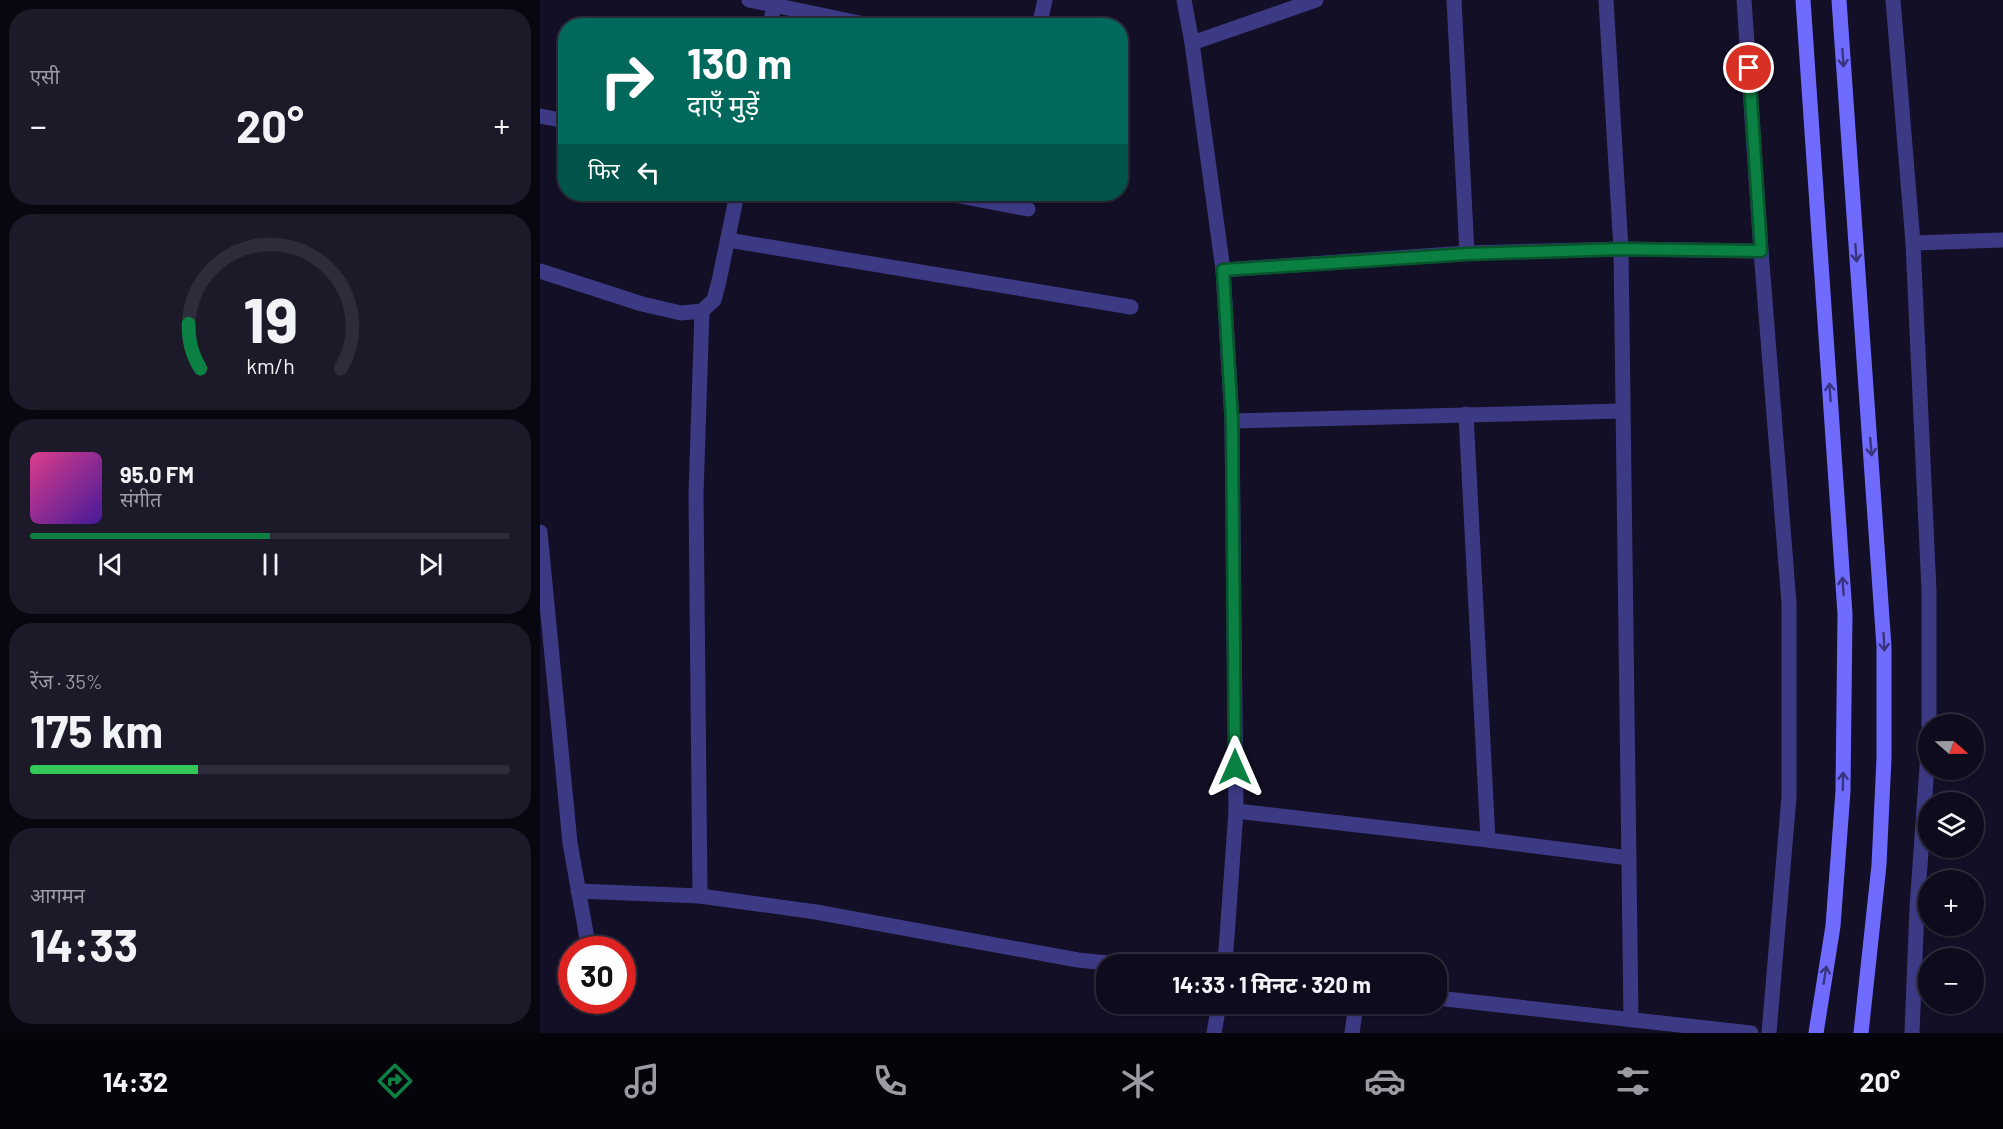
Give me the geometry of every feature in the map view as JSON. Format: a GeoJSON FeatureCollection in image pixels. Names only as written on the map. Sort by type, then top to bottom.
{"type":"FeatureCollection","features":[{"type":"Feature","properties":{"kind":"street"},"geometry":{"type":"LineString","coordinates":[[749,0],[774,2],[841,18]]}},
{"type":"Feature","properties":{"kind":"street"},"geometry":{"type":"LineString","coordinates":[[1041,18],[1045,0]]}},
{"type":"Feature","properties":{"kind":"street"},"geometry":{"type":"LineString","coordinates":[[1184,0],[1223,270],[1232,421],[1236,812],[1226,954]]}},
{"type":"Feature","properties":{"kind":"street"},"geometry":{"type":"LineString","coordinates":[[1192,43],[1316,0]]}},
{"type":"Feature","properties":{"kind":"street"},"geometry":{"type":"LineString","coordinates":[[1454,0],[1467,254]]}},
{"type":"Feature","properties":{"kind":"street"},"geometry":{"type":"LineString","coordinates":[[1606,0],[1621,249],[1631,1020]]}},
{"type":"Feature","properties":{"kind":"street"},"geometry":{"type":"LineString","coordinates":[[1744,0],[1789,614],[1789,797],[1769,1033]]}},
{"type":"Feature","properties":{"kind":"street"},"geometry":{"type":"LineString","coordinates":[[1803,0],[1845,614],[1842,802],[1833,926],[1816,1033]]}},
{"type":"Feature","properties":{"kind":"street"},"geometry":{"type":"LineString","coordinates":[[1839,0],[1884,647],[1884,758],[1880,865],[1861,1033]]}},
{"type":"Feature","properties":{"kind":"street"},"geometry":{"type":"LineString","coordinates":[[1893,0],[1913,243],[1929,591],[1929,714]]}},
{"type":"Feature","properties":{"kind":"street"},"geometry":{"type":"LineString","coordinates":[[771,18],[774,2]]}},
{"type":"Feature","properties":{"kind":"street"},"geometry":{"type":"LineString","coordinates":[[540,116],[558,119]]}},
{"type":"Feature","properties":{"kind":"street"},"geometry":{"type":"LineString","coordinates":[[540,272],[681,313],[702,310],[714,300],[736,201]]}},
{"type":"Feature","properties":{"kind":"street"},"geometry":{"type":"LineString","coordinates":[[986,201],[1028,209]]}},
{"type":"Feature","properties":{"kind":"street"},"geometry":{"type":"LineString","coordinates":[[728,240],[1131,307]]}},
{"type":"Feature","properties":{"kind":"street"},"geometry":{"type":"LineString","coordinates":[[1913,243],[2003,240]]}},
{"type":"Feature","properties":{"kind":"street"},"geometry":{"type":"LineString","coordinates":[[1223,270],[1467,254],[1621,249],[1761,251]]}},
{"type":"Feature","properties":{"kind":"street"},"geometry":{"type":"LineString","coordinates":[[700,896],[696,494],[702,310]]}},
{"type":"Feature","properties":{"kind":"street"},"geometry":{"type":"LineString","coordinates":[[1232,421],[1623,411]]}},
{"type":"Feature","properties":{"kind":"street"},"geometry":{"type":"LineString","coordinates":[[1466,414],[1488,840]]}},
{"type":"Feature","properties":{"kind":"street"},"geometry":{"type":"LineString","coordinates":[[540,532],[570,843],[586,936]]}},
{"type":"Feature","properties":{"kind":"street"},"geometry":{"type":"LineString","coordinates":[[1912,1033],[1917,908],[1926,780]]}},
{"type":"Feature","properties":{"kind":"street"},"geometry":{"type":"LineString","coordinates":[[1236,812],[1629,858]]}},
{"type":"Feature","properties":{"kind":"street"},"geometry":{"type":"LineString","coordinates":[[578,891],[700,896],[816,912],[1096,962]]}},
{"type":"Feature","properties":{"kind":"street"},"geometry":{"type":"LineString","coordinates":[[1447,999],[1751,1033]]}},
{"type":"Feature","properties":{"kind":"street"},"geometry":{"type":"LineString","coordinates":[[1214,1033],[1218,1014]]}},
{"type":"Feature","properties":{"kind":"street"},"geometry":{"type":"LineString","coordinates":[[1352,1033],[1355,1014]]}},
{"type":"Feature","properties":{"kind":"route"},"geometry":{"type":"LineString","coordinates":[[1235,767],[1232,421],[1223,270],[1467,254],[1621,249],[1761,251],[1749,68]]}}]}
